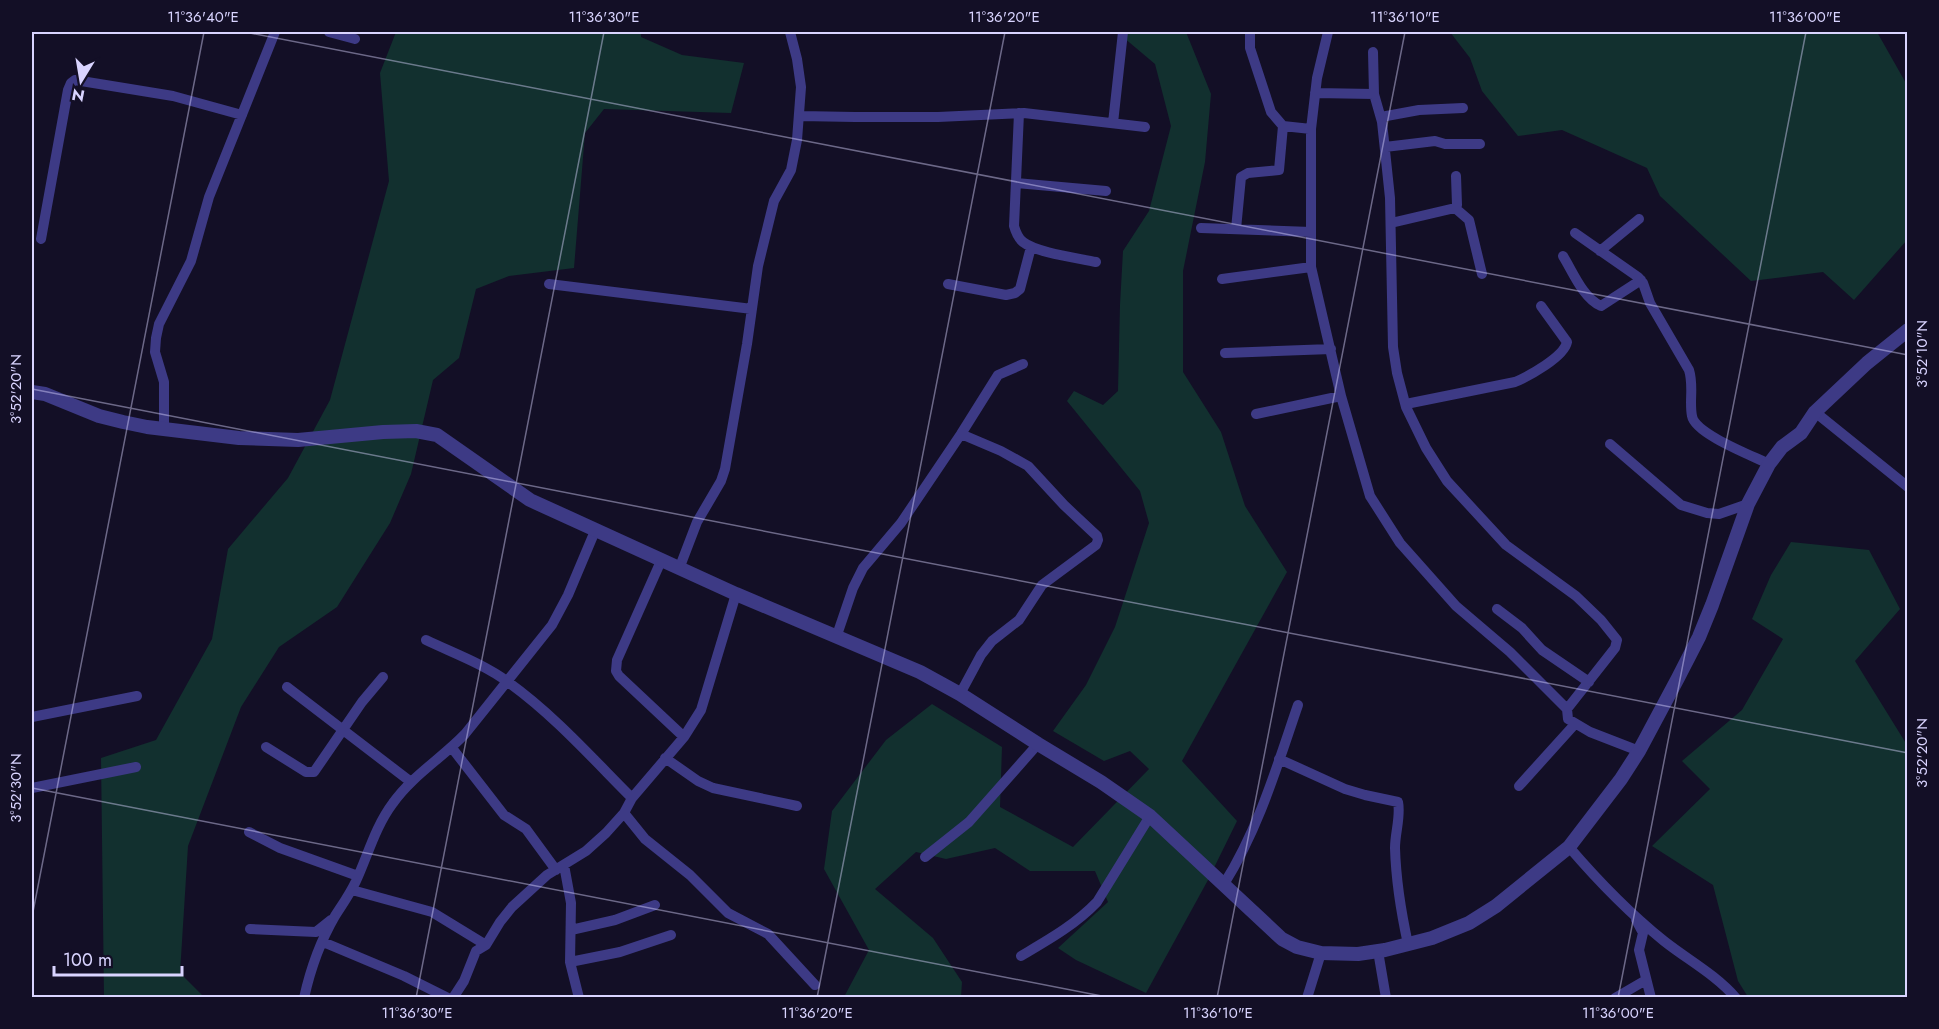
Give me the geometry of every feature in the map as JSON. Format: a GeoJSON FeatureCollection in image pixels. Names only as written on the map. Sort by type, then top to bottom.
{"type":"FeatureCollection","features":[{"type":"Feature","properties":{"kind":"street"},"geometry":{"type":"LineString","coordinates":[[164,430],[164,382],[156,352],[159,324],[191,261],[205,206],[275,32]]}},
{"type":"Feature","properties":{"kind":"street"},"geometry":{"type":"LineString","coordinates":[[329,32],[355,39]]}},
{"type":"Feature","properties":{"kind":"street"},"geometry":{"type":"LineString","coordinates":[[679,569],[697,522],[721,481],[725,469],[758,267],[776,196],[791,170],[800,116],[801,87],[790,32]]}},
{"type":"Feature","properties":{"kind":"street"},"geometry":{"type":"LineString","coordinates":[[1113,123],[1123,32]]}},
{"type":"Feature","properties":{"kind":"street"},"geometry":{"type":"LineString","coordinates":[[1250,32],[1250,48],[1270,112],[1283,126],[1311,129]]}},
{"type":"Feature","properties":{"kind":"street"},"geometry":{"type":"LineString","coordinates":[[1328,32],[1317,78],[1311,129],[1311,267],[1341,396],[1370,496],[1400,543],[1456,606],[1510,652],[1568,709]]}},
{"type":"Feature","properties":{"kind":"street"},"geometry":{"type":"LineString","coordinates":[[1373,52],[1374,94],[1381,117],[1390,198],[1394,347],[1397,373],[1406,404],[1426,448],[1447,481],[1506,545],[1576,596],[1613,634],[1617,640],[1615,648],[1568,709],[1568,719],[1639,752]]}},
{"type":"Feature","properties":{"kind":"street"},"geometry":{"type":"LineString","coordinates":[[41,239],[70,83],[75,80],[172,96],[242,115]]}},
{"type":"Feature","properties":{"kind":"street"},"geometry":{"type":"LineString","coordinates":[[1315,93],[1374,94]]}},
{"type":"Feature","properties":{"kind":"street"},"geometry":{"type":"LineString","coordinates":[[1381,117],[1419,110],[1463,108]]}},
{"type":"Feature","properties":{"kind":"street"},"geometry":{"type":"LineString","coordinates":[[800,116],[938,117],[1019,113],[1145,127]]}},
{"type":"Feature","properties":{"kind":"street"},"geometry":{"type":"LineString","coordinates":[[1019,113],[1014,226],[1017,236],[1031,247],[1096,262]]}},
{"type":"Feature","properties":{"kind":"street"},"geometry":{"type":"LineString","coordinates":[[1236,229],[1241,177],[1248,173],[1279,170],[1283,126]]}},
{"type":"Feature","properties":{"kind":"street"},"geometry":{"type":"LineString","coordinates":[[1385,147],[1435,141],[1445,144],[1480,144]]}},
{"type":"Feature","properties":{"kind":"street"},"geometry":{"type":"LineString","coordinates":[[1455,208],[1457,205],[1456,176]]}},
{"type":"Feature","properties":{"kind":"street"},"geometry":{"type":"LineString","coordinates":[[1016,183],[1106,191]]}},
{"type":"Feature","properties":{"kind":"street"},"geometry":{"type":"LineString","coordinates":[[1390,223],[1455,208]]}},
{"type":"Feature","properties":{"kind":"street"},"geometry":{"type":"LineString","coordinates":[[1455,208],[1469,220],[1482,274]]}},
{"type":"Feature","properties":{"kind":"street"},"geometry":{"type":"LineString","coordinates":[[1600,251],[1639,219]]}},
{"type":"Feature","properties":{"kind":"street"},"geometry":{"type":"LineString","coordinates":[[1201,228],[1311,232]]}},
{"type":"Feature","properties":{"kind":"street"},"geometry":{"type":"LineString","coordinates":[[1575,233],[1641,280],[1650,303],[1689,370],[1692,379],[1691,414],[1693,422],[1725,443],[1769,464]]}},
{"type":"Feature","properties":{"kind":"street"},"geometry":{"type":"LineString","coordinates":[[948,284],[1006,295],[1015,293],[1020,289],[1031,247]]}},
{"type":"Feature","properties":{"kind":"street"},"geometry":{"type":"LineString","coordinates":[[1563,256],[1588,296],[1594,303],[1601,306],[1641,280]]}},
{"type":"Feature","properties":{"kind":"street"},"geometry":{"type":"LineString","coordinates":[[1222,279],[1311,267]]}},
{"type":"Feature","properties":{"kind":"street"},"geometry":{"type":"LineString","coordinates":[[549,284],[752,309]]}},
{"type":"Feature","properties":{"kind":"street"},"geometry":{"type":"LineString","coordinates":[[1406,404],[1515,382],[1525,378],[1554,358],[1564,350],[1567,342],[1541,306]]}},
{"type":"Feature","properties":{"kind":"street"},"geometry":{"type":"LineString","coordinates":[[32,392],[45,394],[107,418],[164,430],[238,438],[314,439],[383,432],[427,432],[437,435],[531,500],[679,569],[920,672],[960,694],[1101,782],[1150,816],[1282,939],[1297,947],[1321,953],[1358,954],[1432,938],[1469,923],[1496,906],[1569,848],[1639,752],[1699,637],[1748,504],[1769,464],[1782,447],[1801,433],[1815,412],[1867,363],[1908,330]]}},
{"type":"Feature","properties":{"kind":"street"},"geometry":{"type":"LineString","coordinates":[[1225,353],[1331,349]]}},
{"type":"Feature","properties":{"kind":"street"},"geometry":{"type":"LineString","coordinates":[[837,635],[853,588],[863,568],[901,523],[998,375],[1023,364]]}},
{"type":"Feature","properties":{"kind":"street"},"geometry":{"type":"LineString","coordinates":[[1256,414],[1341,396]]}},
{"type":"Feature","properties":{"kind":"street"},"geometry":{"type":"LineString","coordinates":[[1815,412],[1908,487]]}},
{"type":"Feature","properties":{"kind":"street"},"geometry":{"type":"LineString","coordinates":[[960,694],[981,655],[992,640],[1019,620],[1042,585],[1096,545],[1098,540],[1097,536],[1028,466],[1001,451],[961,434]]}},
{"type":"Feature","properties":{"kind":"street"},"geometry":{"type":"LineString","coordinates":[[1610,444],[1681,505],[1719,514],[1748,504]]}},
{"type":"Feature","properties":{"kind":"street"},"geometry":{"type":"LineString","coordinates":[[304,998],[323,942],[334,918],[352,890],[378,826],[393,802],[411,782],[452,748],[552,625],[568,595],[595,531]]}},
{"type":"Feature","properties":{"kind":"street"},"geometry":{"type":"LineString","coordinates":[[661,561],[617,660],[616,671],[618,676],[684,737]]}},
{"type":"Feature","properties":{"kind":"street"},"geometry":{"type":"LineString","coordinates":[[453,998],[464,981],[476,951],[486,945],[512,908],[530,890],[586,851],[606,833],[624,813],[632,798],[684,737],[701,710],[736,594]]}},
{"type":"Feature","properties":{"kind":"street"},"geometry":{"type":"LineString","coordinates":[[1497,609],[1522,628],[1542,650],[1589,682]]}},
{"type":"Feature","properties":{"kind":"street"},"geometry":{"type":"LineString","coordinates":[[426,640],[507,681],[554,720],[632,798]]}},
{"type":"Feature","properties":{"kind":"street"},"geometry":{"type":"LineString","coordinates":[[266,747],[306,772],[314,772],[362,702],[383,677]]}},
{"type":"Feature","properties":{"kind":"street"},"geometry":{"type":"LineString","coordinates":[[287,687],[411,782]]}},
{"type":"Feature","properties":{"kind":"street"},"geometry":{"type":"LineString","coordinates":[[32,717],[137,696]]}},
{"type":"Feature","properties":{"kind":"street"},"geometry":{"type":"LineString","coordinates":[[1224,884],[1254,830],[1298,705]]}},
{"type":"Feature","properties":{"kind":"street"},"geometry":{"type":"LineString","coordinates":[[1519,786],[1575,724]]}},
{"type":"Feature","properties":{"kind":"street"},"geometry":{"type":"LineString","coordinates":[[925,857],[969,822],[1038,744]]}},
{"type":"Feature","properties":{"kind":"street"},"geometry":{"type":"LineString","coordinates":[[452,748],[504,815],[526,829],[560,868],[570,897],[570,962],[579,998]]}},
{"type":"Feature","properties":{"kind":"street"},"geometry":{"type":"LineString","coordinates":[[665,758],[698,781],[713,788],[797,806]]}},
{"type":"Feature","properties":{"kind":"street"},"geometry":{"type":"LineString","coordinates":[[1279,759],[1345,789],[1398,802],[1396,872],[1408,944]]}},
{"type":"Feature","properties":{"kind":"street"},"geometry":{"type":"LineString","coordinates":[[32,788],[136,766]]}},
{"type":"Feature","properties":{"kind":"street"},"geometry":{"type":"LineString","coordinates":[[624,813],[645,839],[690,875],[728,913],[768,934],[815,985]]}},
{"type":"Feature","properties":{"kind":"street"},"geometry":{"type":"LineString","coordinates":[[1021,956],[1088,912],[1097,902],[1150,816]]}},
{"type":"Feature","properties":{"kind":"street"},"geometry":{"type":"LineString","coordinates":[[249,832],[279,849],[358,876]]}},
{"type":"Feature","properties":{"kind":"street"},"geometry":{"type":"LineString","coordinates":[[1569,848],[1617,901],[1671,946],[1704,968],[1736,998]]}},
{"type":"Feature","properties":{"kind":"street"},"geometry":{"type":"LineString","coordinates":[[352,890],[440,915],[486,945]]}},
{"type":"Feature","properties":{"kind":"street"},"geometry":{"type":"LineString","coordinates":[[571,930],[615,920],[655,905]]}},
{"type":"Feature","properties":{"kind":"street"},"geometry":{"type":"LineString","coordinates":[[1635,917],[1643,933],[1640,950],[1651,998]]}},
{"type":"Feature","properties":{"kind":"street"},"geometry":{"type":"LineString","coordinates":[[250,929],[316,932],[334,918]]}},
{"type":"Feature","properties":{"kind":"street"},"geometry":{"type":"LineString","coordinates":[[570,962],[620,952],[671,935]]}},
{"type":"Feature","properties":{"kind":"street"},"geometry":{"type":"LineString","coordinates":[[323,942],[404,976],[448,998]]}},
{"type":"Feature","properties":{"kind":"street"},"geometry":{"type":"LineString","coordinates":[[1378,951],[1386,998]]}},
{"type":"Feature","properties":{"kind":"street"},"geometry":{"type":"LineString","coordinates":[[1307,998],[1321,953]]}},
{"type":"Feature","properties":{"kind":"street"},"geometry":{"type":"LineString","coordinates":[[1615,998],[1646,980]]}},
{"type":"Feature","properties":{"kind":"green space"},"geometry":{"type":"Polygon","coordinates":[[[396,32],[641,32],[641,37],[682,55],[744,63],[731,113],[604,109],[585,133],[574,268],[509,276],[476,289],[459,358],[433,380],[411,474],[390,523],[337,607],[279,647],[241,707],[188,846],[180,973],[204,997],[104,997],[101,758],[156,740],[212,639],[228,549],[288,478],[330,400],[389,181],[380,73],[396,32]]]}},
{"type":"Feature","properties":{"kind":"green space"},"geometry":{"type":"Polygon","coordinates":[[[1117,32],[1186,32],[1211,94],[1205,162],[1183,271],[1183,372],[1221,432],[1245,506],[1287,572],[1182,761],[1237,821],[1208,880],[1146,993],[1076,960],[1058,948],[1108,902],[1095,871],[1030,871],[995,848],[946,859],[916,852],[875,889],[933,938],[962,982],[961,997],[844,997],[869,950],[824,869],[832,811],[886,740],[932,704],[1002,747],[1000,807],[1073,847],[1149,769],[1130,751],[1104,761],[1053,731],[1086,685],[1115,627],[1149,523],[1140,491],[1067,401],[1074,391],[1103,405],[1118,391],[1123,251],[1149,211],[1171,126],[1155,64],[1117,32]]]}},
{"type":"Feature","properties":{"kind":"green space"},"geometry":{"type":"Polygon","coordinates":[[[1450,32],[1877,32],[1907,85],[1907,240],[1854,300],[1823,272],[1751,281],[1660,196],[1647,168],[1562,130],[1518,136],[1482,91],[1470,58],[1450,32]]]}},
{"type":"Feature","properties":{"kind":"green space"},"geometry":{"type":"Polygon","coordinates":[[[1791,542],[1869,550],[1900,609],[1855,661],[1907,745],[1907,997],[1748,997],[1738,981],[1713,885],[1652,846],[1710,789],[1682,761],[1742,710],[1783,639],[1752,619],[1771,575],[1791,542]]]}}]}
